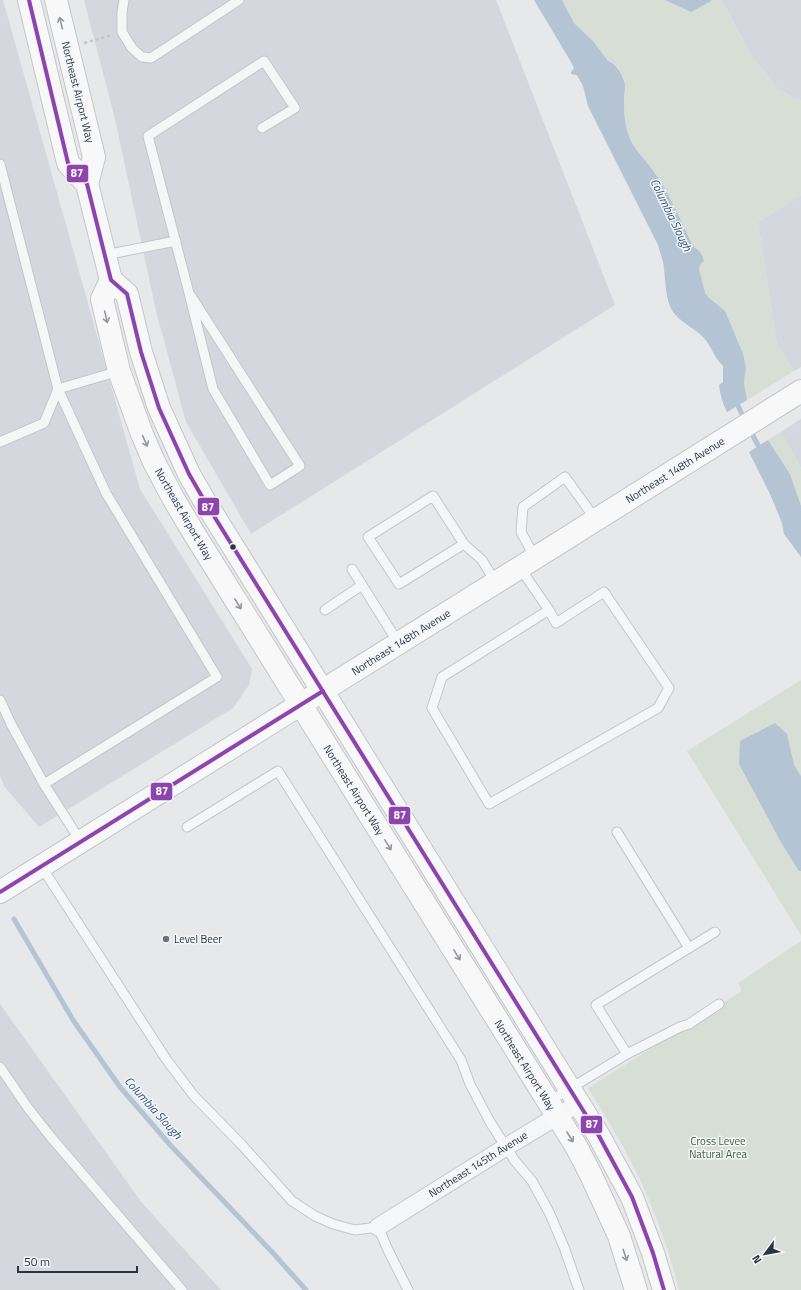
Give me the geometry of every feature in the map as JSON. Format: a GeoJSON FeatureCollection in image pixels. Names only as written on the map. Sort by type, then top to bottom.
{"type":"FeatureCollection","features":[{"type":"Feature","properties":{"kind":"main road","name":"Northeast Airport Way"},"geometry":{"type":"LineString","coordinates":[[29,0],[68,163],[87,184]]}},
{"type":"Feature","properties":{"kind":"main road","name":"Northeast Airport Way"},"geometry":{"type":"LineString","coordinates":[[56,0],[94,156],[87,184],[111,280],[102,300],[120,371],[142,434],[154,462],[173,498],[553,1109],[585,1163],[619,1236],[636,1290]]}},
{"type":"Feature","properties":{"kind":"main road"},"geometry":{"type":"LineString","coordinates":[[111,280],[126,294],[149,380],[159,408],[204,500],[599,1136],[632,1197],[653,1253],[664,1290]]}},
{"type":"Feature","properties":{"kind":"main road","name":"Northeast 148th Avenue"},"geometry":{"type":"LineString","coordinates":[[0,892],[399,644],[801,391]]}},
{"type":"Feature","properties":{"kind":"street","name":"Northeast 145th Avenue"},"geometry":{"type":"LineString","coordinates":[[378,1227],[506,1147],[553,1109],[575,1096]]}},
{"type":"Feature","properties":{"kind":"lane"},"geometry":{"type":"LineString","coordinates":[[124,0],[122,12],[122,32],[132,48],[142,57],[151,58],[239,0]]}},
{"type":"Feature","properties":{"kind":"lane"},"geometry":{"type":"LineString","coordinates":[[189,293],[300,466],[270,485],[212,389],[176,241],[148,136],[264,61],[294,108],[262,128]]}},
{"type":"Feature","properties":{"kind":"lane"},"geometry":{"type":"LineString","coordinates":[[0,164],[58,390],[106,493],[217,678],[44,784]]}},
{"type":"Feature","properties":{"kind":"lane"},"geometry":{"type":"LineString","coordinates":[[104,255],[176,241]]}},
{"type":"Feature","properties":{"kind":"lane"},"geometry":{"type":"LineString","coordinates":[[0,442],[44,423],[58,390],[120,371]]}},
{"type":"Feature","properties":{"kind":"lane"},"geometry":{"type":"LineString","coordinates":[[548,610],[442,677],[432,708],[489,804],[658,708],[669,688],[604,592],[556,623],[548,610],[528,563],[521,532],[523,507],[565,477],[596,520]]}},
{"type":"Feature","properties":{"kind":"lane"},"geometry":{"type":"LineString","coordinates":[[464,544],[399,584],[368,536],[433,496],[464,544],[482,560],[496,583]]}},
{"type":"Feature","properties":{"kind":"lane"},"geometry":{"type":"LineString","coordinates":[[352,569],[399,644]]}},
{"type":"Feature","properties":{"kind":"lane"},"geometry":{"type":"LineString","coordinates":[[326,610],[362,586]]}},
{"type":"Feature","properties":{"kind":"lane"},"geometry":{"type":"LineString","coordinates":[[0,700],[11,724],[44,784],[81,842]]}},
{"type":"Feature","properties":{"kind":"lane"},"geometry":{"type":"LineString","coordinates":[[188,827],[278,771],[461,1060],[470,1084],[490,1122],[515,1161],[532,1180],[549,1212],[564,1247],[579,1290]]}},
{"type":"Feature","properties":{"kind":"lane"},"geometry":{"type":"LineString","coordinates":[[617,832],[689,948]]}},
{"type":"Feature","properties":{"kind":"lane"},"geometry":{"type":"LineString","coordinates":[[41,866],[166,1059],[194,1096],[241,1144],[292,1201],[315,1216],[333,1224],[355,1230],[378,1227],[408,1290]]}},
{"type":"Feature","properties":{"kind":"lane"},"geometry":{"type":"LineString","coordinates":[[627,1054],[596,1005],[715,932]]}},
{"type":"Feature","properties":{"kind":"lane"},"geometry":{"type":"LineString","coordinates":[[575,1096],[627,1054],[680,1027],[689,1024],[719,1004]]}},
{"type":"Feature","properties":{"kind":"lane"},"geometry":{"type":"LineString","coordinates":[[0,1067],[28,1108],[50,1136],[182,1290]]}},
{"type":"Feature","properties":{"kind":"path"},"geometry":{"type":"LineString","coordinates":[[67,47],[122,32]]}},
{"type":"Feature","properties":{"kind":"shaded area"},"geometry":{"type":"Polygon","coordinates":[[[0,0],[3,0],[140,489],[252,669],[249,685],[233,708],[39,827],[4,786],[0,775],[0,0]]]}},
{"type":"Feature","properties":{"kind":"shaded area"},"geometry":{"type":"Polygon","coordinates":[[[84,0],[496,0],[615,305],[251,534],[186,422],[156,311],[115,119],[84,0]]]}},
{"type":"Feature","properties":{"kind":"shaded area"},"geometry":{"type":"Polygon","coordinates":[[[721,0],[801,0],[801,100],[793,98],[775,86],[752,57],[721,0]]]}},
{"type":"Feature","properties":{"kind":"shaded area"},"geometry":{"type":"Polygon","coordinates":[[[801,195],[801,367],[794,371],[777,345],[758,222],[801,195]]]}},
{"type":"Feature","properties":{"kind":"shaded area"},"geometry":{"type":"Polygon","coordinates":[[[801,419],[801,468],[781,432],[801,419]]]}},
{"type":"Feature","properties":{"kind":"shaded area"},"geometry":{"type":"Polygon","coordinates":[[[0,1004],[142,1203],[221,1290],[0,1290],[0,1004]]]}},
{"type":"Feature","properties":{"kind":"green space"},"geometry":{"type":"Polygon","coordinates":[[[562,0],[721,0],[744,43],[764,73],[776,86],[788,95],[801,100],[801,195],[758,222],[777,345],[794,371],[747,400],[744,382],[746,368],[717,304],[705,293],[701,281],[699,269],[700,265],[704,261],[699,251],[692,244],[663,187],[652,169],[639,153],[628,133],[624,114],[625,85],[622,74],[617,67],[608,61],[593,41],[574,23],[562,0]]]}},
{"type":"Feature","properties":{"kind":"green space"},"geometry":{"type":"Polygon","coordinates":[[[781,432],[801,468],[801,506],[790,474],[768,440],[781,432]]]}},
{"type":"Feature","properties":{"kind":"green space"},"geometry":{"type":"Polygon","coordinates":[[[801,680],[801,935],[687,751],[801,680]]]}},
{"type":"Feature","properties":{"kind":"green space","name":"Cross Levee Natural Area"},"geometry":{"type":"Polygon","coordinates":[[[801,941],[801,1290],[679,1290],[661,1230],[641,1181],[588,1088],[742,991],[738,983],[801,941]]]}},
{"type":"Feature","properties":{"kind":"water"},"geometry":{"type":"Polygon","coordinates":[[[534,0],[562,0],[574,23],[593,41],[608,61],[617,67],[623,77],[625,85],[625,120],[631,140],[663,186],[694,247],[701,254],[704,261],[700,265],[699,269],[705,293],[725,311],[743,354],[746,368],[744,382],[747,400],[727,412],[719,385],[723,382],[723,366],[717,360],[704,338],[676,316],[670,307],[666,291],[663,263],[658,245],[588,106],[583,86],[577,75],[571,74],[574,68],[571,62],[534,0]]]}},
{"type":"Feature","properties":{"kind":"water"},"geometry":{"type":"Polygon","coordinates":[[[665,0],[711,0],[711,1],[691,12],[665,0]]]}},
{"type":"Feature","properties":{"kind":"water"},"geometry":{"type":"Polygon","coordinates":[[[768,440],[790,474],[801,506],[801,557],[784,534],[782,523],[770,494],[749,452],[768,440]]]}},
{"type":"Feature","properties":{"kind":"water"},"geometry":{"type":"Polygon","coordinates":[[[775,723],[787,734],[794,765],[801,776],[801,871],[799,871],[782,844],[739,764],[740,741],[775,723]]]}},
{"type":"Feature","properties":{"kind":"waterway","name":"Columbia Slough"},"geometry":{"type":"LineString","coordinates":[[736,401],[745,421]]}},
{"type":"Feature","properties":{"kind":"waterway","name":"Columbia Slough"},"geometry":{"type":"LineString","coordinates":[[750,430],[761,451]]}},
{"type":"Feature","properties":{"kind":"waterway","name":"Columbia Slough"},"geometry":{"type":"LineString","coordinates":[[14,919],[73,1020],[120,1087],[172,1147],[273,1253],[306,1290]]}},
{"type":"Feature","properties":{"kind":"transit line","name":"87"},"geometry":{"type":"LineString","coordinates":[[29,0],[68,163],[87,184],[111,280],[127,294],[141,352],[159,408],[189,474],[599,1136],[632,1197],[653,1253],[664,1290]]}},
{"type":"Feature","properties":{"kind":"transit line","name":"87"},"geometry":{"type":"LineString","coordinates":[[0,892],[323,691]]}},
{"type":"Feature","properties":{"kind":"place","name":"Level Beer"},"geometry":{"type":"Point","coordinates":[166,939]}}]}
